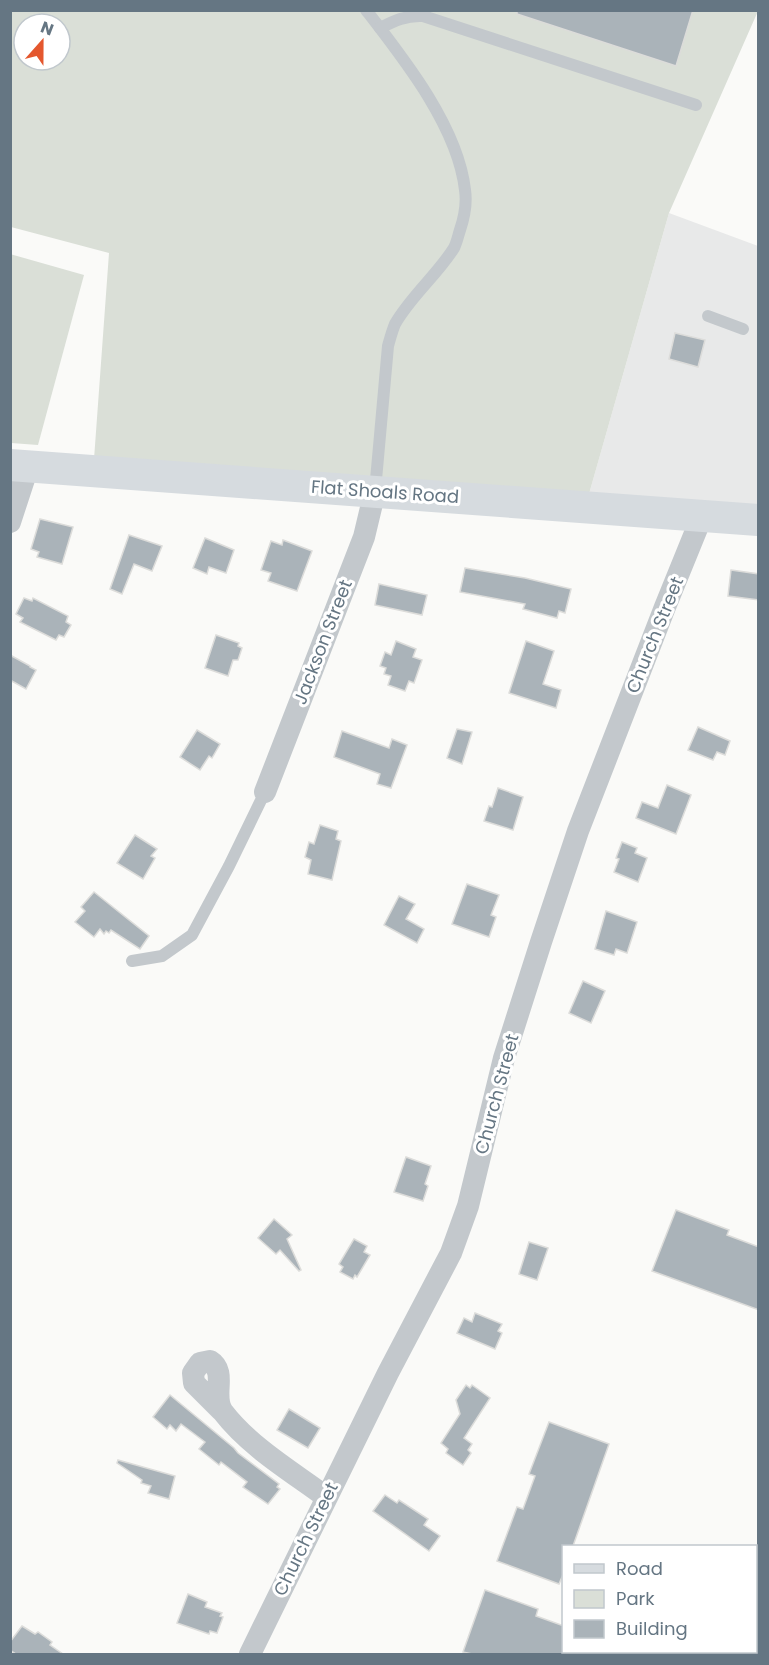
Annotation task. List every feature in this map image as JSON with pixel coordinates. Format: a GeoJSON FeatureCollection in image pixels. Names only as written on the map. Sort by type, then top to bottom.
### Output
{"type":"FeatureCollection","features":[{"type":"Feature","properties":{"kind":"street","name":"Flat Shoals Road"},"geometry":{"type":"LineString","coordinates":[[19,466],[759,520]]}},
{"type":"Feature","properties":{"kind":"street"},"geometry":{"type":"LineString","coordinates":[[10,522],[19,466]]}},
{"type":"Feature","properties":{"kind":"street","name":"Jackson Street"},"geometry":{"type":"LineString","coordinates":[[265,792],[364,537],[375,491]]}},
{"type":"Feature","properties":{"kind":"street","name":"Church Street"},"geometry":{"type":"LineString","coordinates":[[250,1654],[388,1373],[451,1253],[468,1206],[504,1058],[578,831],[702,516]]}},
{"type":"Feature","properties":{"kind":"street"},"geometry":{"type":"LineString","coordinates":[[221,1410],[248,1440],[326,1497]]}},
{"type":"Feature","properties":{"kind":"lane"},"geometry":{"type":"LineString","coordinates":[[366,10],[435,108],[450,137],[460,165],[465,191],[464,217],[456,245],[394,326],[388,346],[375,491]]}},
{"type":"Feature","properties":{"kind":"lane"},"geometry":{"type":"LineString","coordinates":[[380,28],[399,19],[423,16],[696,105]]}},
{"type":"Feature","properties":{"kind":"lane"},"geometry":{"type":"LineString","coordinates":[[708,316],[743,329]]}},
{"type":"Feature","properties":{"kind":"lane"},"geometry":{"type":"LineString","coordinates":[[132,961],[162,956],[192,935],[265,792]]}},
{"type":"Feature","properties":{"kind":"shaded area"},"geometry":{"type":"Polygon","coordinates":[[[669,213],[758,246],[758,517],[587,501],[669,213]]]}},
{"type":"Feature","properties":{"kind":"green space"},"geometry":{"type":"Polygon","coordinates":[[[10,11],[758,11],[669,213],[587,501],[93,473],[109,253],[11,227],[10,11]]]}},
{"type":"Feature","properties":{"kind":"green space"},"geometry":{"type":"Polygon","coordinates":[[[10,254],[84,275],[38,445],[11,443],[10,254]]]}},
{"type":"Feature","properties":{"kind":"building"},"geometry":{"type":"Polygon","coordinates":[[[517,10],[693,10],[676,66],[517,14],[517,10]]]}},
{"type":"Feature","properties":{"kind":"building"},"geometry":{"type":"Polygon","coordinates":[[[675,333],[705,340],[698,367],[669,359],[675,333]]]}},
{"type":"Feature","properties":{"kind":"building"},"geometry":{"type":"Polygon","coordinates":[[[40,519],[73,527],[62,564],[37,557],[39,552],[31,549],[40,519]]]}},
{"type":"Feature","properties":{"kind":"building"},"geometry":{"type":"Polygon","coordinates":[[[129,535],[162,546],[152,571],[134,564],[122,594],[110,589],[129,535]]]}},
{"type":"Feature","properties":{"kind":"building"},"geometry":{"type":"Polygon","coordinates":[[[205,538],[234,550],[226,573],[209,567],[207,574],[193,568],[205,538]]]}},
{"type":"Feature","properties":{"kind":"building"},"geometry":{"type":"Polygon","coordinates":[[[283,540],[312,551],[297,591],[268,581],[271,573],[261,570],[271,541],[282,545],[283,540]]]}},
{"type":"Feature","properties":{"kind":"building"},"geometry":{"type":"Polygon","coordinates":[[[465,568],[525,578],[571,589],[565,613],[559,611],[557,618],[523,609],[525,604],[460,592],[465,568]]]}},
{"type":"Feature","properties":{"kind":"building"},"geometry":{"type":"Polygon","coordinates":[[[731,570],[759,574],[759,600],[728,596],[731,570]]]}},
{"type":"Feature","properties":{"kind":"building"},"geometry":{"type":"Polygon","coordinates":[[[379,584],[427,595],[422,615],[375,605],[379,584]]]}},
{"type":"Feature","properties":{"kind":"building"},"geometry":{"type":"Polygon","coordinates":[[[24,598],[32,601],[33,598],[68,616],[66,622],[71,625],[64,637],[59,635],[56,640],[20,622],[23,618],[16,614],[24,598]]]}},
{"type":"Feature","properties":{"kind":"building"},"geometry":{"type":"Polygon","coordinates":[[[216,635],[239,643],[238,646],[242,648],[238,660],[233,660],[228,676],[205,668],[216,635]]]}},
{"type":"Feature","properties":{"kind":"building"},"geometry":{"type":"Polygon","coordinates":[[[396,641],[416,649],[413,657],[422,660],[414,683],[409,681],[405,691],[388,685],[391,676],[384,674],[386,668],[380,666],[385,652],[391,655],[396,641]]]}},
{"type":"Feature","properties":{"kind":"building"},"geometry":{"type":"Polygon","coordinates":[[[526,641],[554,651],[543,684],[561,690],[556,708],[509,693],[526,641]]]}},
{"type":"Feature","properties":{"kind":"building"},"geometry":{"type":"Polygon","coordinates":[[[10,655],[36,670],[26,689],[10,680],[10,655]]]}},
{"type":"Feature","properties":{"kind":"building"},"geometry":{"type":"Polygon","coordinates":[[[698,727],[730,741],[725,755],[717,752],[713,760],[688,750],[698,727]]]}},
{"type":"Feature","properties":{"kind":"building"},"geometry":{"type":"Polygon","coordinates":[[[457,729],[472,732],[462,764],[447,758],[457,729]]]}},
{"type":"Feature","properties":{"kind":"building"},"geometry":{"type":"Polygon","coordinates":[[[197,730],[220,744],[212,758],[209,756],[200,770],[180,757],[197,730]]]}},
{"type":"Feature","properties":{"kind":"building"},"geometry":{"type":"Polygon","coordinates":[[[342,731],[389,748],[392,739],[407,745],[391,788],[377,784],[380,774],[334,757],[342,731]]]}},
{"type":"Feature","properties":{"kind":"building"},"geometry":{"type":"Polygon","coordinates":[[[667,785],[691,795],[676,834],[636,818],[642,802],[658,808],[667,785]]]}},
{"type":"Feature","properties":{"kind":"building"},"geometry":{"type":"Polygon","coordinates":[[[498,788],[523,797],[513,830],[484,821],[489,806],[492,807],[498,788]]]}},
{"type":"Feature","properties":{"kind":"building"},"geometry":{"type":"Polygon","coordinates":[[[320,825],[338,831],[336,839],[341,841],[332,880],[308,874],[311,860],[305,857],[309,842],[314,844],[320,825]]]}},
{"type":"Feature","properties":{"kind":"building"},"geometry":{"type":"Polygon","coordinates":[[[135,835],[157,849],[151,856],[155,858],[143,879],[117,863],[135,835]]]}},
{"type":"Feature","properties":{"kind":"building"},"geometry":{"type":"Polygon","coordinates":[[[622,842],[637,848],[635,853],[647,858],[638,882],[614,872],[622,842]]]}},
{"type":"Feature","properties":{"kind":"building"},"geometry":{"type":"Polygon","coordinates":[[[467,884],[499,895],[491,915],[496,917],[489,937],[452,924],[467,884]]]}},
{"type":"Feature","properties":{"kind":"building"},"geometry":{"type":"Polygon","coordinates":[[[94,892],[149,936],[140,949],[111,930],[104,934],[100,929],[94,937],[75,922],[85,911],[81,907],[94,892]]]}},
{"type":"Feature","properties":{"kind":"building"},"geometry":{"type":"Polygon","coordinates":[[[399,896],[415,904],[406,919],[424,929],[417,943],[384,925],[399,896]]]}},
{"type":"Feature","properties":{"kind":"building"},"geometry":{"type":"Polygon","coordinates":[[[606,911],[637,922],[627,953],[616,949],[614,955],[595,949],[606,911]]]}},
{"type":"Feature","properties":{"kind":"building"},"geometry":{"type":"Polygon","coordinates":[[[583,981],[605,991],[591,1023],[569,1013],[583,981]]]}},
{"type":"Feature","properties":{"kind":"building"},"geometry":{"type":"Polygon","coordinates":[[[406,1157],[431,1166],[425,1184],[428,1186],[423,1201],[394,1192],[406,1157]]]}},
{"type":"Feature","properties":{"kind":"building"},"geometry":{"type":"Polygon","coordinates":[[[676,1210],[729,1230],[727,1235],[759,1247],[759,1310],[652,1271],[676,1210]]]}},
{"type":"Feature","properties":{"kind":"building"},"geometry":{"type":"Polygon","coordinates":[[[274,1219],[292,1235],[287,1239],[301,1270],[299,1271],[280,1250],[276,1254],[258,1238],[274,1219]]]}},
{"type":"Feature","properties":{"kind":"building"},"geometry":{"type":"Polygon","coordinates":[[[354,1239],[367,1246],[364,1252],[370,1255],[357,1277],[355,1275],[353,1279],[340,1272],[343,1267],[339,1264],[354,1239]]]}},
{"type":"Feature","properties":{"kind":"building"},"geometry":{"type":"Polygon","coordinates":[[[529,1242],[548,1248],[537,1280],[519,1274],[529,1242]]]}},
{"type":"Feature","properties":{"kind":"building"},"geometry":{"type":"Polygon","coordinates":[[[475,1313],[502,1324],[498,1331],[502,1333],[495,1349],[457,1333],[464,1318],[472,1322],[475,1313]]]}},
{"type":"Feature","properties":{"kind":"building"},"geometry":{"type":"Polygon","coordinates":[[[466,1385],[470,1388],[472,1385],[490,1398],[464,1438],[472,1444],[468,1450],[471,1453],[463,1465],[446,1453],[448,1449],[441,1443],[460,1414],[456,1400],[466,1385]]]}},
{"type":"Feature","properties":{"kind":"building"},"geometry":{"type":"Polygon","coordinates":[[[170,1395],[238,1453],[279,1484],[277,1487],[280,1489],[268,1504],[243,1487],[247,1482],[221,1462],[219,1465],[199,1449],[205,1442],[181,1424],[176,1431],[170,1425],[167,1429],[153,1417],[170,1395]]]}},
{"type":"Feature","properties":{"kind":"building"},"geometry":{"type":"Polygon","coordinates":[[[289,1409],[320,1428],[308,1448],[277,1430],[289,1409]]]}},
{"type":"Feature","properties":{"kind":"building"},"geometry":{"type":"Polygon","coordinates":[[[549,1422],[609,1444],[573,1545],[562,1545],[562,1577],[559,1584],[497,1561],[517,1507],[523,1509],[535,1476],[529,1474],[549,1422]]]}},
{"type":"Feature","properties":{"kind":"building"},"geometry":{"type":"Polygon","coordinates":[[[118,1460],[175,1476],[169,1499],[148,1493],[151,1486],[141,1483],[142,1480],[117,1463],[118,1460]]]}},
{"type":"Feature","properties":{"kind":"building"},"geometry":{"type":"Polygon","coordinates":[[[385,1495],[397,1503],[399,1500],[428,1519],[424,1525],[440,1536],[429,1551],[373,1511],[385,1495]]]}},
{"type":"Feature","properties":{"kind":"building"},"geometry":{"type":"Polygon","coordinates":[[[485,1590],[538,1609],[536,1616],[562,1625],[562,1653],[564,1654],[472,1654],[463,1652],[485,1590]]]}},
{"type":"Feature","properties":{"kind":"building"},"geometry":{"type":"Polygon","coordinates":[[[188,1594],[207,1602],[205,1607],[222,1613],[220,1616],[223,1617],[217,1633],[210,1631],[209,1634],[177,1623],[188,1594]]]}},
{"type":"Feature","properties":{"kind":"building"},"geometry":{"type":"Polygon","coordinates":[[[22,1626],[35,1634],[38,1632],[52,1642],[50,1645],[63,1654],[16,1654],[10,1650],[10,1642],[22,1626]]]}}]}
